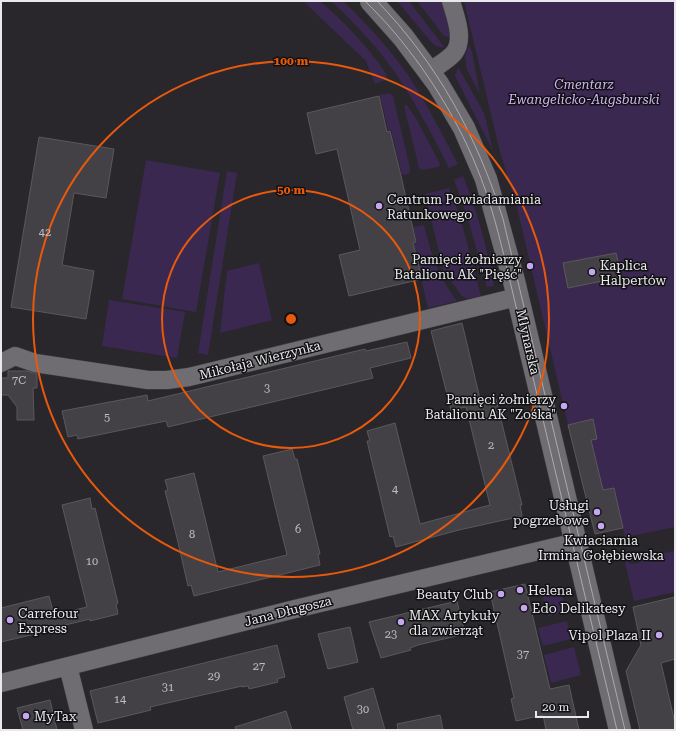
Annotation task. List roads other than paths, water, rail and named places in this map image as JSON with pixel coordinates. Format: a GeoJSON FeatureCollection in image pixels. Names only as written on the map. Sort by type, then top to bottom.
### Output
{"type":"FeatureCollection","features":[{"type":"Feature","properties":{"kind":"street","name":"Młynarska"},"geometry":{"type":"LineString","coordinates":[[371,1],[403,37],[429,72],[455,112],[481,167],[496,214],[518,297],[620,730]]}},
{"type":"Feature","properties":{"kind":"street"},"geometry":{"type":"LineString","coordinates":[[429,72],[454,53],[458,46],[460,37],[451,1]]}},
{"type":"Feature","properties":{"kind":"street","name":"Mikołaja Wierzynka"},"geometry":{"type":"LineString","coordinates":[[8,359],[148,380],[171,380],[196,376],[518,297]]}},
{"type":"Feature","properties":{"kind":"street","name":"Jana Długosza"},"geometry":{"type":"LineString","coordinates":[[1,683],[294,609],[576,542]]}},
{"type":"Feature","properties":{"kind":"street"},"geometry":{"type":"LineString","coordinates":[[68,666],[84,730]]}},
{"type":"Feature","properties":{"kind":"tram line"},"geometry":{"type":"LineString","coordinates":[[365,1],[394,32],[435,87],[458,126],[485,189],[504,255],[617,730]]}},
{"type":"Feature","properties":{"kind":"tram line"},"geometry":{"type":"LineString","coordinates":[[377,1],[399,25],[418,50],[453,102],[468,130],[493,188],[503,219],[625,730]]}},
{"type":"Feature","properties":{"kind":"place","name":"Centrum Powiadamiania Ratunkowego"},"geometry":{"type":"Point","coordinates":[379,206]}},
{"type":"Feature","properties":{"kind":"place","name":"Pamięci żołnierzy Batalionu AK \"Pięść\""},"geometry":{"type":"Point","coordinates":[530,266]}},
{"type":"Feature","properties":{"kind":"place","name":"Kaplica Halpertów"},"geometry":{"type":"Point","coordinates":[592,272]}},
{"type":"Feature","properties":{"kind":"place","name":"Pamięci żołnierzy Batalionu AK \"Zośka\""},"geometry":{"type":"Point","coordinates":[564,406]}},
{"type":"Feature","properties":{"kind":"place","name":"Usługi pogrzebowe"},"geometry":{"type":"Point","coordinates":[597,512]}},
{"type":"Feature","properties":{"kind":"place","name":"Kwiaciarnia Irmina Gołębiewska"},"geometry":{"type":"Point","coordinates":[601,526]}},
{"type":"Feature","properties":{"kind":"place","name":"Helena"},"geometry":{"type":"Point","coordinates":[520,590]}},
{"type":"Feature","properties":{"kind":"place","name":"Beauty Club"},"geometry":{"type":"Point","coordinates":[501,594]}},
{"type":"Feature","properties":{"kind":"place","name":"Edo Delikatesy"},"geometry":{"type":"Point","coordinates":[524,608]}},
{"type":"Feature","properties":{"kind":"place","name":"Carrefour Express"},"geometry":{"type":"Point","coordinates":[10,620]}},
{"type":"Feature","properties":{"kind":"place","name":"MAX Artykuły dla zwierząt"},"geometry":{"type":"Point","coordinates":[401,622]}},
{"type":"Feature","properties":{"kind":"place","name":"Vipol Plaza II"},"geometry":{"type":"Point","coordinates":[659,635]}},
{"type":"Feature","properties":{"kind":"place","name":"MyTax"},"geometry":{"type":"Point","coordinates":[26,716]}},
{"type":"Feature","properties":{"kind":"park label","name":"Cmentarz Ewangelicko-Augsburski"},"geometry":{"type":"Point","coordinates":[584,92]}}]}
